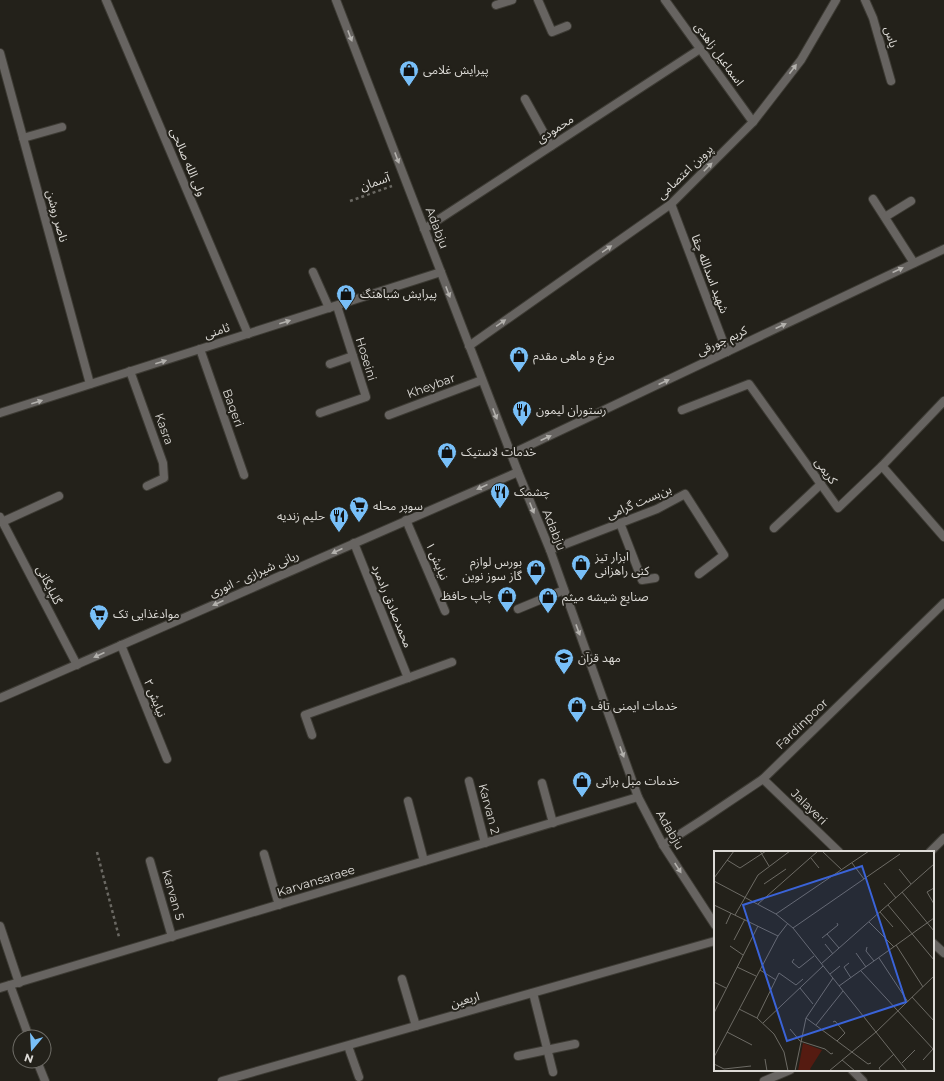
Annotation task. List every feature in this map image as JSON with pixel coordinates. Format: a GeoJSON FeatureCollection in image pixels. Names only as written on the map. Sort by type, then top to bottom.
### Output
{"type":"FeatureCollection","features":[{"type":"Feature","properties":{"kind":"street","name":"ولی الله صالحی"},"geometry":{"type":"LineString","coordinates":[[106,0],[248,334]]}},
{"type":"Feature","properties":{"kind":"street","name":"Adabju"},"geometry":{"type":"LineString","coordinates":[[336,0],[482,380],[550,550],[638,797],[663,845],[714,923]]}},
{"type":"Feature","properties":{"kind":"street"},"geometry":{"type":"LineString","coordinates":[[496,5],[512,0]]}},
{"type":"Feature","properties":{"kind":"street"},"geometry":{"type":"LineString","coordinates":[[538,0],[552,32],[567,26]]}},
{"type":"Feature","properties":{"kind":"street","name":"اسماعیل زاهدی"},"geometry":{"type":"LineString","coordinates":[[665,0],[753,122]]}},
{"type":"Feature","properties":{"kind":"street","name":"پروین اعتصامی"},"geometry":{"type":"LineString","coordinates":[[469,346],[671,204],[753,122],[801,60],[836,0]]}},
{"type":"Feature","properties":{"kind":"street","name":"یاس"},"geometry":{"type":"LineString","coordinates":[[865,0],[873,18],[891,81]]}},
{"type":"Feature","properties":{"kind":"street","name":"محمودی"},"geometry":{"type":"LineString","coordinates":[[424,229],[700,49]]}},
{"type":"Feature","properties":{"kind":"street","name":"ناصر روشن"},"geometry":{"type":"LineString","coordinates":[[0,53],[90,384]]}},
{"type":"Feature","properties":{"kind":"street"},"geometry":{"type":"LineString","coordinates":[[525,99],[551,146]]}},
{"type":"Feature","properties":{"kind":"street"},"geometry":{"type":"LineString","coordinates":[[23,138],[62,126]]}},
{"type":"Feature","properties":{"kind":"street"},"geometry":{"type":"LineString","coordinates":[[873,199],[914,263]]}},
{"type":"Feature","properties":{"kind":"street"},"geometry":{"type":"LineString","coordinates":[[885,217],[911,201]]}},
{"type":"Feature","properties":{"kind":"street","name":"شهید اسدالله چقا"},"geometry":{"type":"LineString","coordinates":[[671,204],[727,352]]}},
{"type":"Feature","properties":{"kind":"street","name":"کریم جورقی"},"geometry":{"type":"LineString","coordinates":[[511,454],[944,249]]}},
{"type":"Feature","properties":{"kind":"street","name":"Hoseini"},"geometry":{"type":"LineString","coordinates":[[314,272],[333,307],[353,356],[366,397],[320,413]]}},
{"type":"Feature","properties":{"kind":"street","name":"ثامنی"},"geometry":{"type":"LineString","coordinates":[[0,414],[441,272]]}},
{"type":"Feature","properties":{"kind":"street","name":"Baqeri"},"geometry":{"type":"LineString","coordinates":[[200,350],[244,475]]}},
{"type":"Feature","properties":{"kind":"street"},"geometry":{"type":"LineString","coordinates":[[330,364],[353,356]]}},
{"type":"Feature","properties":{"kind":"street","name":"Kasra"},"geometry":{"type":"LineString","coordinates":[[130,372],[163,463],[164,478],[147,486]]}},
{"type":"Feature","properties":{"kind":"street","name":"Kheybar"},"geometry":{"type":"LineString","coordinates":[[389,415],[482,380]]}},
{"type":"Feature","properties":{"kind":"street","name":"کریمی"},"geometry":{"type":"LineString","coordinates":[[682,410],[749,384],[838,508],[882,466],[944,401]]}},
{"type":"Feature","properties":{"kind":"street"},"geometry":{"type":"LineString","coordinates":[[882,466],[944,538]]}},
{"type":"Feature","properties":{"kind":"street","name":"ربانی شیرازی - انوری"},"geometry":{"type":"LineString","coordinates":[[0,698],[518,472]]}},
{"type":"Feature","properties":{"kind":"street"},"geometry":{"type":"LineString","coordinates":[[774,528],[821,484]]}},
{"type":"Feature","properties":{"kind":"street","name":"بن‌بست گرامی"},"geometry":{"type":"LineString","coordinates":[[550,550],[657,509],[685,494],[724,556],[699,574]]}},
{"type":"Feature","properties":{"kind":"street"},"geometry":{"type":"LineString","coordinates":[[1,519],[60,496]]}},
{"type":"Feature","properties":{"kind":"street","name":"گلپایگانی"},"geometry":{"type":"LineString","coordinates":[[1,519],[77,665]]}},
{"type":"Feature","properties":{"kind":"street","name":"نیایش ۱"},"geometry":{"type":"LineString","coordinates":[[406,520],[445,611]]}},
{"type":"Feature","properties":{"kind":"street"},"geometry":{"type":"LineString","coordinates":[[620,523],[642,580],[655,578]]}},
{"type":"Feature","properties":{"kind":"street","name":"محمدصادق رادمرد"},"geometry":{"type":"LineString","coordinates":[[354,543],[408,678]]}},
{"type":"Feature","properties":{"kind":"street"},"geometry":{"type":"LineString","coordinates":[[518,609],[564,590]]}},
{"type":"Feature","properties":{"kind":"street","name":"Fardinpoor"},"geometry":{"type":"LineString","coordinates":[[663,845],[763,779],[944,603]]}},
{"type":"Feature","properties":{"kind":"street","name":"نیایش ۲"},"geometry":{"type":"LineString","coordinates":[[121,645],[167,759]]}},
{"type":"Feature","properties":{"kind":"street"},"geometry":{"type":"LineString","coordinates":[[312,735],[305,716],[452,662]]}},
{"type":"Feature","properties":{"kind":"street","name":"Jalayeri"},"geometry":{"type":"LineString","coordinates":[[763,779],[838,851]]}},
{"type":"Feature","properties":{"kind":"street","name":"Karvan 2"},"geometry":{"type":"LineString","coordinates":[[469,781],[486,843]]}},
{"type":"Feature","properties":{"kind":"street"},"geometry":{"type":"LineString","coordinates":[[542,783],[553,823]]}},
{"type":"Feature","properties":{"kind":"street","name":"Karvansaraee"},"geometry":{"type":"LineString","coordinates":[[0,988],[638,797]]}},
{"type":"Feature","properties":{"kind":"street"},"geometry":{"type":"LineString","coordinates":[[408,800],[424,861]]}},
{"type":"Feature","properties":{"kind":"street"},"geometry":{"type":"LineString","coordinates":[[931,851],[944,838]]}},
{"type":"Feature","properties":{"kind":"street"},"geometry":{"type":"LineString","coordinates":[[264,854],[279,905]]}},
{"type":"Feature","properties":{"kind":"street","name":"Karvan 5"},"geometry":{"type":"LineString","coordinates":[[150,861],[172,937]]}},
{"type":"Feature","properties":{"kind":"street"},"geometry":{"type":"LineString","coordinates":[[0,926],[19,983]]}},
{"type":"Feature","properties":{"kind":"street","name":"اربعین"},"geometry":{"type":"LineString","coordinates":[[222,1081],[714,942]]}},
{"type":"Feature","properties":{"kind":"street"},"geometry":{"type":"LineString","coordinates":[[934,944],[944,953]]}},
{"type":"Feature","properties":{"kind":"street"},"geometry":{"type":"LineString","coordinates":[[402,979],[416,1026]]}},
{"type":"Feature","properties":{"kind":"street"},"geometry":{"type":"LineString","coordinates":[[10,985],[26,1029]]}},
{"type":"Feature","properties":{"kind":"street"},"geometry":{"type":"LineString","coordinates":[[533,993],[553,1072]]}},
{"type":"Feature","properties":{"kind":"street"},"geometry":{"type":"LineString","coordinates":[[518,1056],[575,1044]]}},
{"type":"Feature","properties":{"kind":"street"},"geometry":{"type":"LineString","coordinates":[[348,1046],[358,1077]]}},
{"type":"Feature","properties":{"kind":"street"},"geometry":{"type":"LineString","coordinates":[[41,1069],[45,1081]]}},
{"type":"Feature","properties":{"kind":"street"},"geometry":{"type":"LineString","coordinates":[[764,1081],[788,1071]]}},
{"type":"Feature","properties":{"kind":"street"},"geometry":{"type":"LineString","coordinates":[[853,1071],[863,1081]]}},
{"type":"Feature","properties":{"kind":"path","name":"آسمان"},"geometry":{"type":"LineString","coordinates":[[350,201],[406,181]]}},
{"type":"Feature","properties":{"kind":"path"},"geometry":{"type":"LineString","coordinates":[[97,852],[123,952]]}},
{"type":"Feature","properties":{"kind":"place","name":"پیرایش غلامی"},"geometry":{"type":"Point","coordinates":[409,87]}},
{"type":"Feature","properties":{"kind":"place","name":"پیرایش شباهنگ"},"geometry":{"type":"Point","coordinates":[346,311]}},
{"type":"Feature","properties":{"kind":"place","name":"مرغ و ماهی مقدم"},"geometry":{"type":"Point","coordinates":[519,373]}},
{"type":"Feature","properties":{"kind":"place","name":"رستوران لیمون"},"geometry":{"type":"Point","coordinates":[522,427]}},
{"type":"Feature","properties":{"kind":"place","name":"خدمات لاستیک"},"geometry":{"type":"Point","coordinates":[447,469]}},
{"type":"Feature","properties":{"kind":"place","name":"چشمک"},"geometry":{"type":"Point","coordinates":[500,509]}},
{"type":"Feature","properties":{"kind":"place","name":"سوپر محله"},"geometry":{"type":"Point","coordinates":[359,523]}},
{"type":"Feature","properties":{"kind":"place","name":"حلیم زندیه"},"geometry":{"type":"Point","coordinates":[339,533]}},
{"type":"Feature","properties":{"kind":"place","name":"ابزار تیز کنی راهزانی"},"geometry":{"type":"Point","coordinates":[581,581]}},
{"type":"Feature","properties":{"kind":"place","name":"بورس لوازم گاز سوز نوین"},"geometry":{"type":"Point","coordinates":[536,586]}},
{"type":"Feature","properties":{"kind":"place","name":"چاپ حافظ"},"geometry":{"type":"Point","coordinates":[507,613]}},
{"type":"Feature","properties":{"kind":"place","name":"صنایع شیشه میثم"},"geometry":{"type":"Point","coordinates":[548,614]}},
{"type":"Feature","properties":{"kind":"place","name":"موادغذایی تک"},"geometry":{"type":"Point","coordinates":[99,631]}},
{"type":"Feature","properties":{"kind":"place","name":"مهد قرآن"},"geometry":{"type":"Point","coordinates":[564,675]}},
{"type":"Feature","properties":{"kind":"place","name":"خدمات ایمنی تاف"},"geometry":{"type":"Point","coordinates":[577,723]}},
{"type":"Feature","properties":{"kind":"place","name":"خدمات مبل براتی"},"geometry":{"type":"Point","coordinates":[582,798]}}]}
